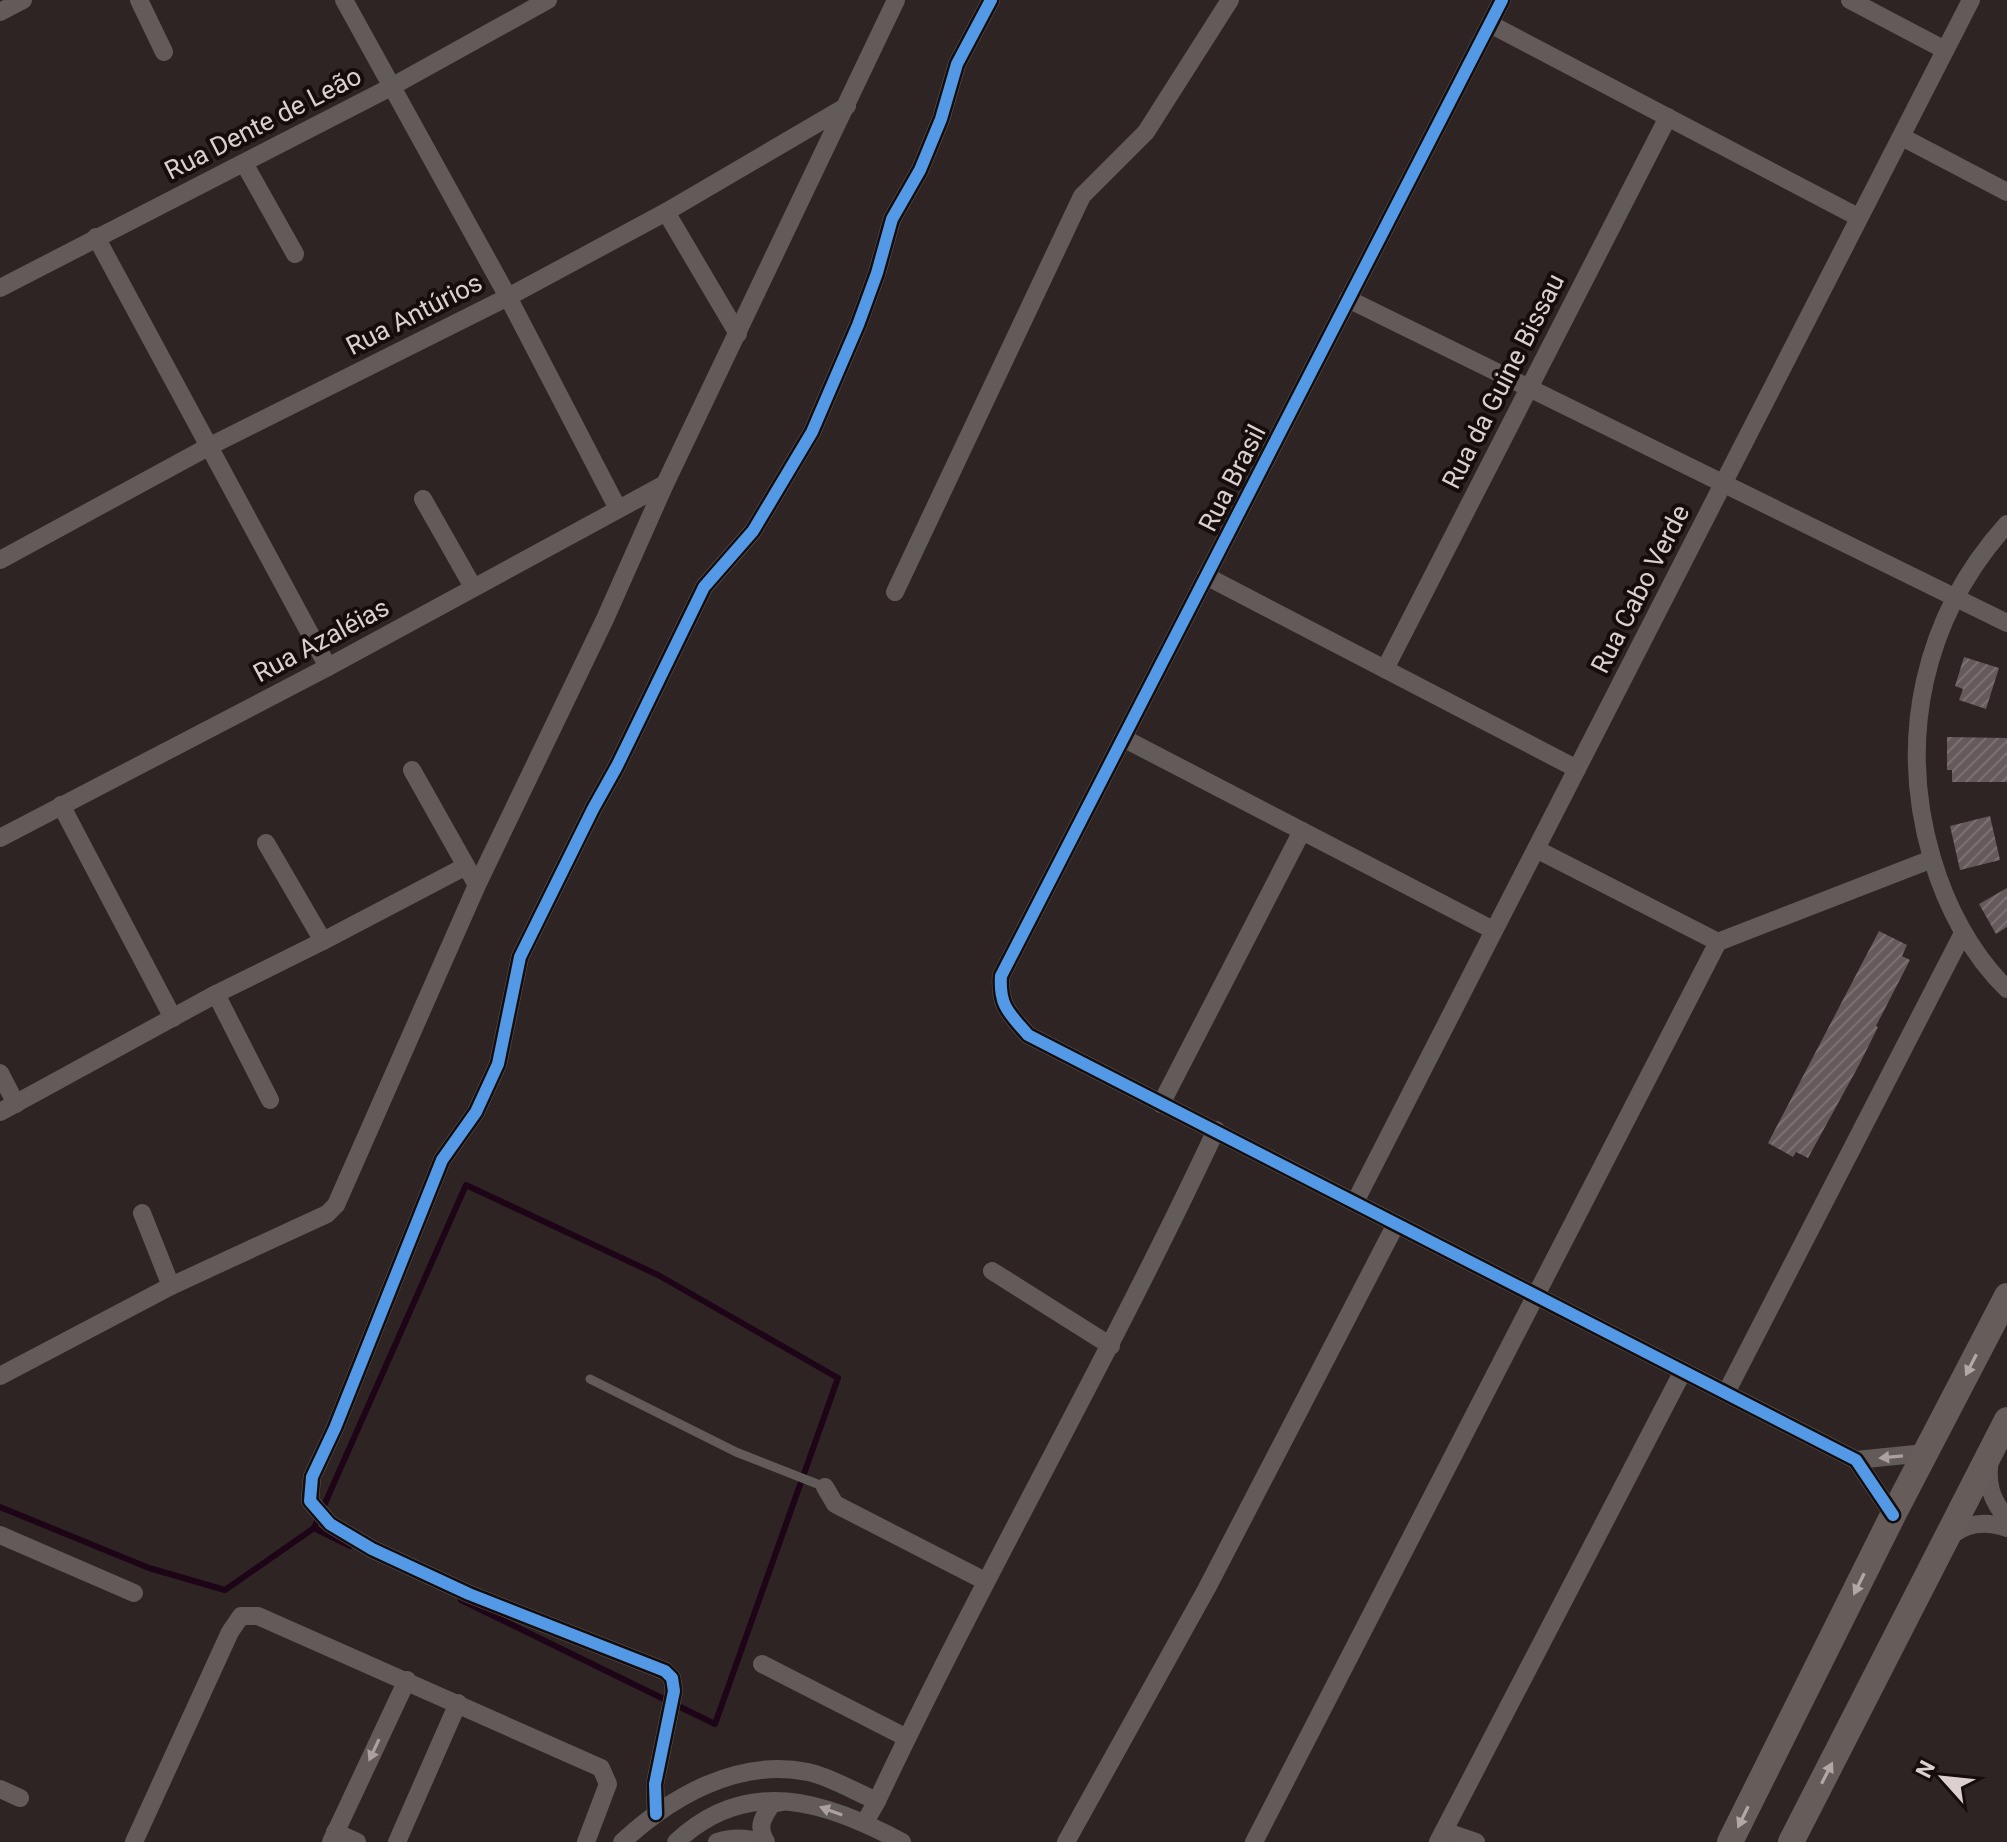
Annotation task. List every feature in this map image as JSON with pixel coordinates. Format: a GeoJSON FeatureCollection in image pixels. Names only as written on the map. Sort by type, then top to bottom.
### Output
{"type":"FeatureCollection","features":[{"type":"Feature","properties":{"kind":"street"},"geometry":{"type":"LineString","coordinates":[[0,12],[23,0]]}},
{"type":"Feature","properties":{"kind":"street"},"geometry":{"type":"LineString","coordinates":[[139,0],[164,52]]}},
{"type":"Feature","properties":{"kind":"street"},"geometry":{"type":"LineString","coordinates":[[344,0],[508,297],[618,509]]}},
{"type":"Feature","properties":{"kind":"street","name":"Rua Dente de Leão"},"geometry":{"type":"LineString","coordinates":[[0,288],[391,87],[548,0]]}},
{"type":"Feature","properties":{"kind":"street"},"geometry":{"type":"LineString","coordinates":[[0,1376],[171,1286],[327,1214],[336,1205],[477,885],[896,0]]}},
{"type":"Feature","properties":{"kind":"street"},"geometry":{"type":"LineString","coordinates":[[656,1814],[655,1784],[674,1691],[672,1678],[665,1671],[469,1594],[372,1549],[330,1524],[310,1501],[312,1477],[335,1428],[442,1160],[476,1112],[498,1064],[520,957],[704,587],[753,531],[812,432],[858,325],[892,219],[920,170],[941,119],[957,64],[991,0]]}},
{"type":"Feature","properties":{"kind":"street"},"geometry":{"type":"LineString","coordinates":[[895,592],[1082,196],[1146,132],[1230,0]]}},
{"type":"Feature","properties":{"kind":"street","name":"Rua Brasil"},"geometry":{"type":"LineString","coordinates":[[1161,1104],[1028,1035],[1008,1013],[1000,995],[1001,976],[1502,0]]}},
{"type":"Feature","properties":{"kind":"street"},"geometry":{"type":"LineString","coordinates":[[1850,0],[1945,50]]}},
{"type":"Feature","properties":{"kind":"street","name":"Rua Cabo Verde"},"geometry":{"type":"LineString","coordinates":[[1355,1202],[1971,0]]}},
{"type":"Feature","properties":{"kind":"street"},"geometry":{"type":"LineString","coordinates":[[1490,24],[1858,217]]}},
{"type":"Feature","properties":{"kind":"street","name":"Rua Antúrios"},"geometry":{"type":"LineString","coordinates":[[0,560],[208,447],[508,297],[666,212],[847,106]]}},
{"type":"Feature","properties":{"kind":"street","name":"Rua da Guine Bissau"},"geometry":{"type":"LineString","coordinates":[[1385,669],[1668,117]]}},
{"type":"Feature","properties":{"kind":"street"},"geometry":{"type":"LineString","coordinates":[[1902,137],[2007,192]]}},
{"type":"Feature","properties":{"kind":"street"},"geometry":{"type":"LineString","coordinates":[[244,163],[295,254]]}},
{"type":"Feature","properties":{"kind":"street"},"geometry":{"type":"LineString","coordinates":[[666,212],[738,334]]}},
{"type":"Feature","properties":{"kind":"street"},"geometry":{"type":"LineString","coordinates":[[96,237],[328,667]]}},
{"type":"Feature","properties":{"kind":"street"},"geometry":{"type":"LineString","coordinates":[[1348,299],[2007,623]]}},
{"type":"Feature","properties":{"kind":"street","name":"Rua Azaléias"},"geometry":{"type":"LineString","coordinates":[[0,838],[328,667],[665,484]]}},
{"type":"Feature","properties":{"kind":"street"},"geometry":{"type":"LineString","coordinates":[[423,499],[473,587]]}},
{"type":"Feature","properties":{"kind":"street"},"geometry":{"type":"LineString","coordinates":[[2007,524],[1985,549],[1955,597],[1932,652],[1919,709],[1916,768],[1923,826],[1939,882],[1963,933],[2007,989]]}},
{"type":"Feature","properties":{"kind":"street"},"geometry":{"type":"LineString","coordinates":[[1206,576],[1577,769]]}},
{"type":"Feature","properties":{"kind":"street"},"geometry":{"type":"LineString","coordinates":[[1123,738],[1493,930]]}},
{"type":"Feature","properties":{"kind":"street"},"geometry":{"type":"LineString","coordinates":[[412,770],[477,885]]}},
{"type":"Feature","properties":{"kind":"street"},"geometry":{"type":"LineString","coordinates":[[61,805],[173,1018]]}},
{"type":"Feature","properties":{"kind":"street"},"geometry":{"type":"LineString","coordinates":[[1302,831],[1161,1104],[1856,1460],[1893,1515]]}},
{"type":"Feature","properties":{"kind":"street"},"geometry":{"type":"LineString","coordinates":[[266,843],[323,941]]}},
{"type":"Feature","properties":{"kind":"street"},"geometry":{"type":"LineString","coordinates":[[1536,849],[1718,942]]}},
{"type":"Feature","properties":{"kind":"street"},"geometry":{"type":"LineString","coordinates":[[1254,1842],[1718,942],[1932,859]]}},
{"type":"Feature","properties":{"kind":"street"},"geometry":{"type":"LineString","coordinates":[[0,1073],[8,1108],[216,994],[466,866]]}},
{"type":"Feature","properties":{"kind":"street"},"geometry":{"type":"LineString","coordinates":[[1726,1393],[1963,933]]}},
{"type":"Feature","properties":{"kind":"street"},"geometry":{"type":"LineString","coordinates":[[216,994],[270,1100]]}},
{"type":"Feature","properties":{"kind":"street"},"geometry":{"type":"LineString","coordinates":[[865,1822],[985,1581],[1111,1346],[1216,1130]]}},
{"type":"Feature","properties":{"kind":"street"},"geometry":{"type":"LineString","coordinates":[[142,1213],[171,1286]]}},
{"type":"Feature","properties":{"kind":"street"},"geometry":{"type":"LineString","coordinates":[[1066,1842],[1207,1588],[1396,1224]]}},
{"type":"Feature","properties":{"kind":"street"},"geometry":{"type":"LineString","coordinates":[[992,1271],[1111,1346]]}},
{"type":"Feature","properties":{"kind":"street"},"geometry":{"type":"LineString","coordinates":[[1730,1842],[1893,1515],[2007,1296]]}},
{"type":"Feature","properties":{"kind":"street"},"geometry":{"type":"LineString","coordinates":[[1476,1842],[1441,1836],[1683,1371]]}},
{"type":"Feature","properties":{"kind":"street"},"geometry":{"type":"LineString","coordinates":[[1791,1842],[2007,1420]]}},
{"type":"Feature","properties":{"kind":"street"},"geometry":{"type":"LineString","coordinates":[[1992,1450],[1987,1475],[1992,1499],[2007,1519]]}},
{"type":"Feature","properties":{"kind":"street"},"geometry":{"type":"LineString","coordinates":[[1856,1460],[1925,1453]]}},
{"type":"Feature","properties":{"kind":"street"},"geometry":{"type":"LineString","coordinates":[[820,1485],[835,1504],[985,1581]]}},
{"type":"Feature","properties":{"kind":"street"},"geometry":{"type":"LineString","coordinates":[[1945,1541],[1960,1528],[1979,1523],[2007,1528]]}},
{"type":"Feature","properties":{"kind":"street"},"geometry":{"type":"LineString","coordinates":[[0,1535],[134,1593]]}},
{"type":"Feature","properties":{"kind":"street"},"geometry":{"type":"LineString","coordinates":[[134,1842],[230,1632],[241,1616],[258,1616],[601,1768],[608,1784],[586,1842]]}},
{"type":"Feature","properties":{"kind":"street"},"geometry":{"type":"LineString","coordinates":[[762,1664],[907,1738]]}},
{"type":"Feature","properties":{"kind":"street"},"geometry":{"type":"LineString","coordinates":[[357,1842],[333,1837],[407,1680]]}},
{"type":"Feature","properties":{"kind":"street"},"geometry":{"type":"LineString","coordinates":[[397,1842],[458,1703]]}},
{"type":"Feature","properties":{"kind":"street"},"geometry":{"type":"LineString","coordinates":[[622,1842],[656,1814],[716,1780],[752,1770],[808,1772],[877,1801]]}},
{"type":"Feature","properties":{"kind":"street"},"geometry":{"type":"LineString","coordinates":[[0,1789],[20,1798]]}},
{"type":"Feature","properties":{"kind":"street"},"geometry":{"type":"LineString","coordinates":[[676,1842],[693,1826],[723,1809],[753,1800],[789,1800],[865,1822],[902,1842]]}},
{"type":"Feature","properties":{"kind":"street"},"geometry":{"type":"LineString","coordinates":[[763,1842],[760,1832],[762,1818],[772,1804],[789,1800]]}},
{"type":"Feature","properties":{"kind":"street"},"geometry":{"type":"LineString","coordinates":[[717,1842],[728,1838],[748,1838],[763,1842]]}},
{"type":"Feature","properties":{"kind":"lane"},"geometry":{"type":"LineString","coordinates":[[590,1379],[736,1452],[820,1485]]}},
{"type":"Feature","properties":{"kind":"building"},"geometry":{"type":"Polygon","coordinates":[[[1964,657],[1999,668],[1986,709],[1959,700],[1963,689],[1955,686],[1964,657]]]}},
{"type":"Feature","properties":{"kind":"building"},"geometry":{"type":"Polygon","coordinates":[[[1947,737],[2007,738],[2007,782],[1952,782],[1952,770],[1947,770],[1947,737]]]}},
{"type":"Feature","properties":{"kind":"building"},"geometry":{"type":"Polygon","coordinates":[[[1990,816],[2000,860],[1960,870],[1950,826],[1990,816]]]}},
{"type":"Feature","properties":{"kind":"building"},"geometry":{"type":"Polygon","coordinates":[[[2007,888],[2007,927],[1996,934],[1979,904],[2007,888]]]}},
{"type":"Feature","properties":{"kind":"building"},"geometry":{"type":"Polygon","coordinates":[[[1879,931],[1907,945],[1902,956],[1910,960],[1859,1065],[1808,1158],[1796,1152],[1793,1157],[1768,1143],[1879,931]]]}},
{"type":"Feature","properties":{"kind":"waterway"},"geometry":{"type":"LineString","coordinates":[[0,1507],[149,1568],[225,1590],[314,1528],[466,1185],[658,1275],[838,1378],[715,1724],[461,1600]]}},
{"type":"Feature","properties":{"kind":"waterway"},"geometry":{"type":"LineString","coordinates":[[314,1528],[350,1546]]}},
{"type":"Feature","properties":{"kind":"cycle path"},"geometry":{"type":"LineString","coordinates":[[656,1814],[655,1784],[674,1691],[672,1678],[665,1671],[469,1594],[372,1549],[330,1524],[310,1501],[312,1477],[335,1428],[442,1160],[476,1112],[498,1064],[520,957],[704,587],[753,531],[812,432],[858,325],[892,219],[920,170],[941,119],[957,64],[991,0]]}},
{"type":"Feature","properties":{"kind":"cycle path"},"geometry":{"type":"LineString","coordinates":[[1502,0],[1001,976],[1002,995],[1011,1015],[1028,1035],[1856,1460],[1893,1515]]}}]}
